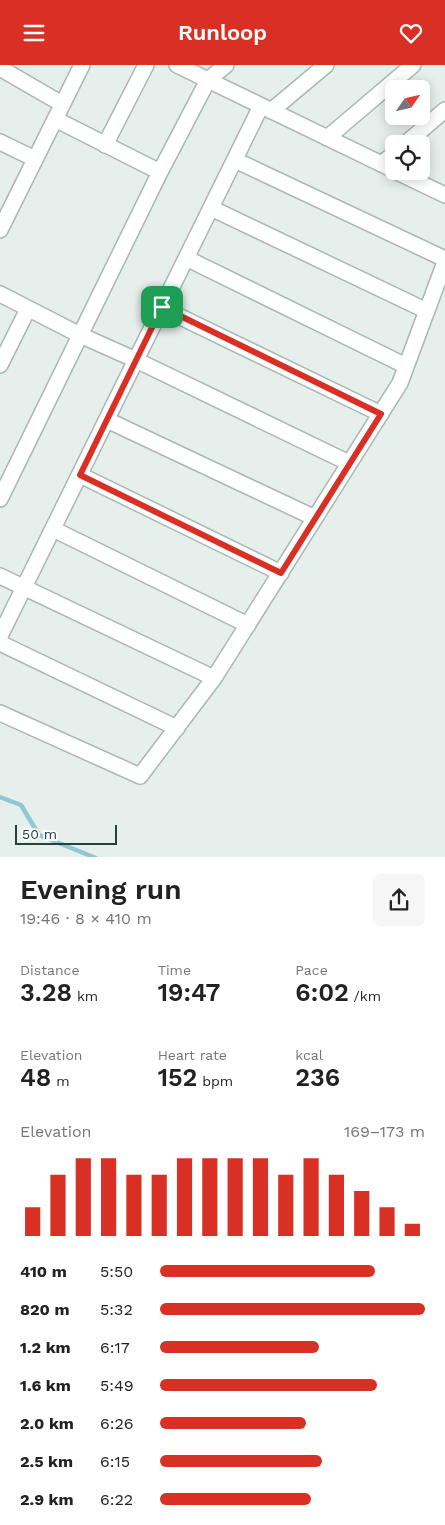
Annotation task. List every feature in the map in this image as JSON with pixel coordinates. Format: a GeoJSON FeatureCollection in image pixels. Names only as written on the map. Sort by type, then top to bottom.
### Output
{"type":"FeatureCollection","features":[{"type":"Feature","properties":{"kind":"street"},"geometry":{"type":"LineString","coordinates":[[2,220],[82,65]]}},
{"type":"Feature","properties":{"kind":"street"},"geometry":{"type":"LineString","coordinates":[[105,145],[146,65]]}},
{"type":"Feature","properties":{"kind":"street"},"geometry":{"type":"LineString","coordinates":[[177,65],[385,167]]}},
{"type":"Feature","properties":{"kind":"street"},"geometry":{"type":"LineString","coordinates":[[0,499],[160,172],[208,80],[226,65]]}},
{"type":"Feature","properties":{"kind":"street"},"geometry":{"type":"LineString","coordinates":[[0,636],[235,160],[266,108],[326,65]]}},
{"type":"Feature","properties":{"kind":"street"},"geometry":{"type":"LineString","coordinates":[[327,138],[413,65]]}},
{"type":"Feature","properties":{"kind":"street"},"geometry":{"type":"LineString","coordinates":[[8,69],[62,104]]}},
{"type":"Feature","properties":{"kind":"street"},"geometry":{"type":"LineString","coordinates":[[416,135],[445,110]]}},
{"type":"Feature","properties":{"kind":"street"},"geometry":{"type":"LineString","coordinates":[[55,119],[160,172]]}},
{"type":"Feature","properties":{"kind":"street"},"geometry":{"type":"LineString","coordinates":[[0,142],[35,159]]}},
{"type":"Feature","properties":{"kind":"street"},"geometry":{"type":"LineString","coordinates":[[0,713],[140,776],[214,679],[400,383],[445,261],[235,160]]}},
{"type":"Feature","properties":{"kind":"street"},"geometry":{"type":"LineString","coordinates":[[417,180],[442,190]]}},
{"type":"Feature","properties":{"kind":"street"},"geometry":{"type":"LineString","coordinates":[[211,208],[427,311]]}},
{"type":"Feature","properties":{"kind":"street"},"geometry":{"type":"LineString","coordinates":[[186,258],[406,366]]}},
{"type":"Feature","properties":{"kind":"street"},"geometry":{"type":"LineString","coordinates":[[0,295],[349,463]]}},
{"type":"Feature","properties":{"kind":"street"},"geometry":{"type":"LineString","coordinates":[[162,307],[381,414]]}},
{"type":"Feature","properties":{"kind":"street"},"geometry":{"type":"LineString","coordinates":[[0,365],[28,309]]}},
{"type":"Feature","properties":{"kind":"street"},"geometry":{"type":"LineString","coordinates":[[106,420],[315,518]]}},
{"type":"Feature","properties":{"kind":"street"},"geometry":{"type":"LineString","coordinates":[[80,475],[281,573]]}},
{"type":"Feature","properties":{"kind":"street"},"geometry":{"type":"LineString","coordinates":[[53,529],[248,625]]}},
{"type":"Feature","properties":{"kind":"street"},"geometry":{"type":"LineString","coordinates":[[0,576],[214,679]]}},
{"type":"Feature","properties":{"kind":"street"},"geometry":{"type":"LineString","coordinates":[[0,643],[177,728]]}},
{"type":"Feature","properties":{"kind":"waterway"},"geometry":{"type":"LineString","coordinates":[[0,797],[21,805],[39,835],[94,857]]}},
{"type":"Feature","properties":{"kind":"route"},"geometry":{"type":"LineString","coordinates":[[162,307],[381,414],[281,573],[80,475],[162,307]]}}]}
